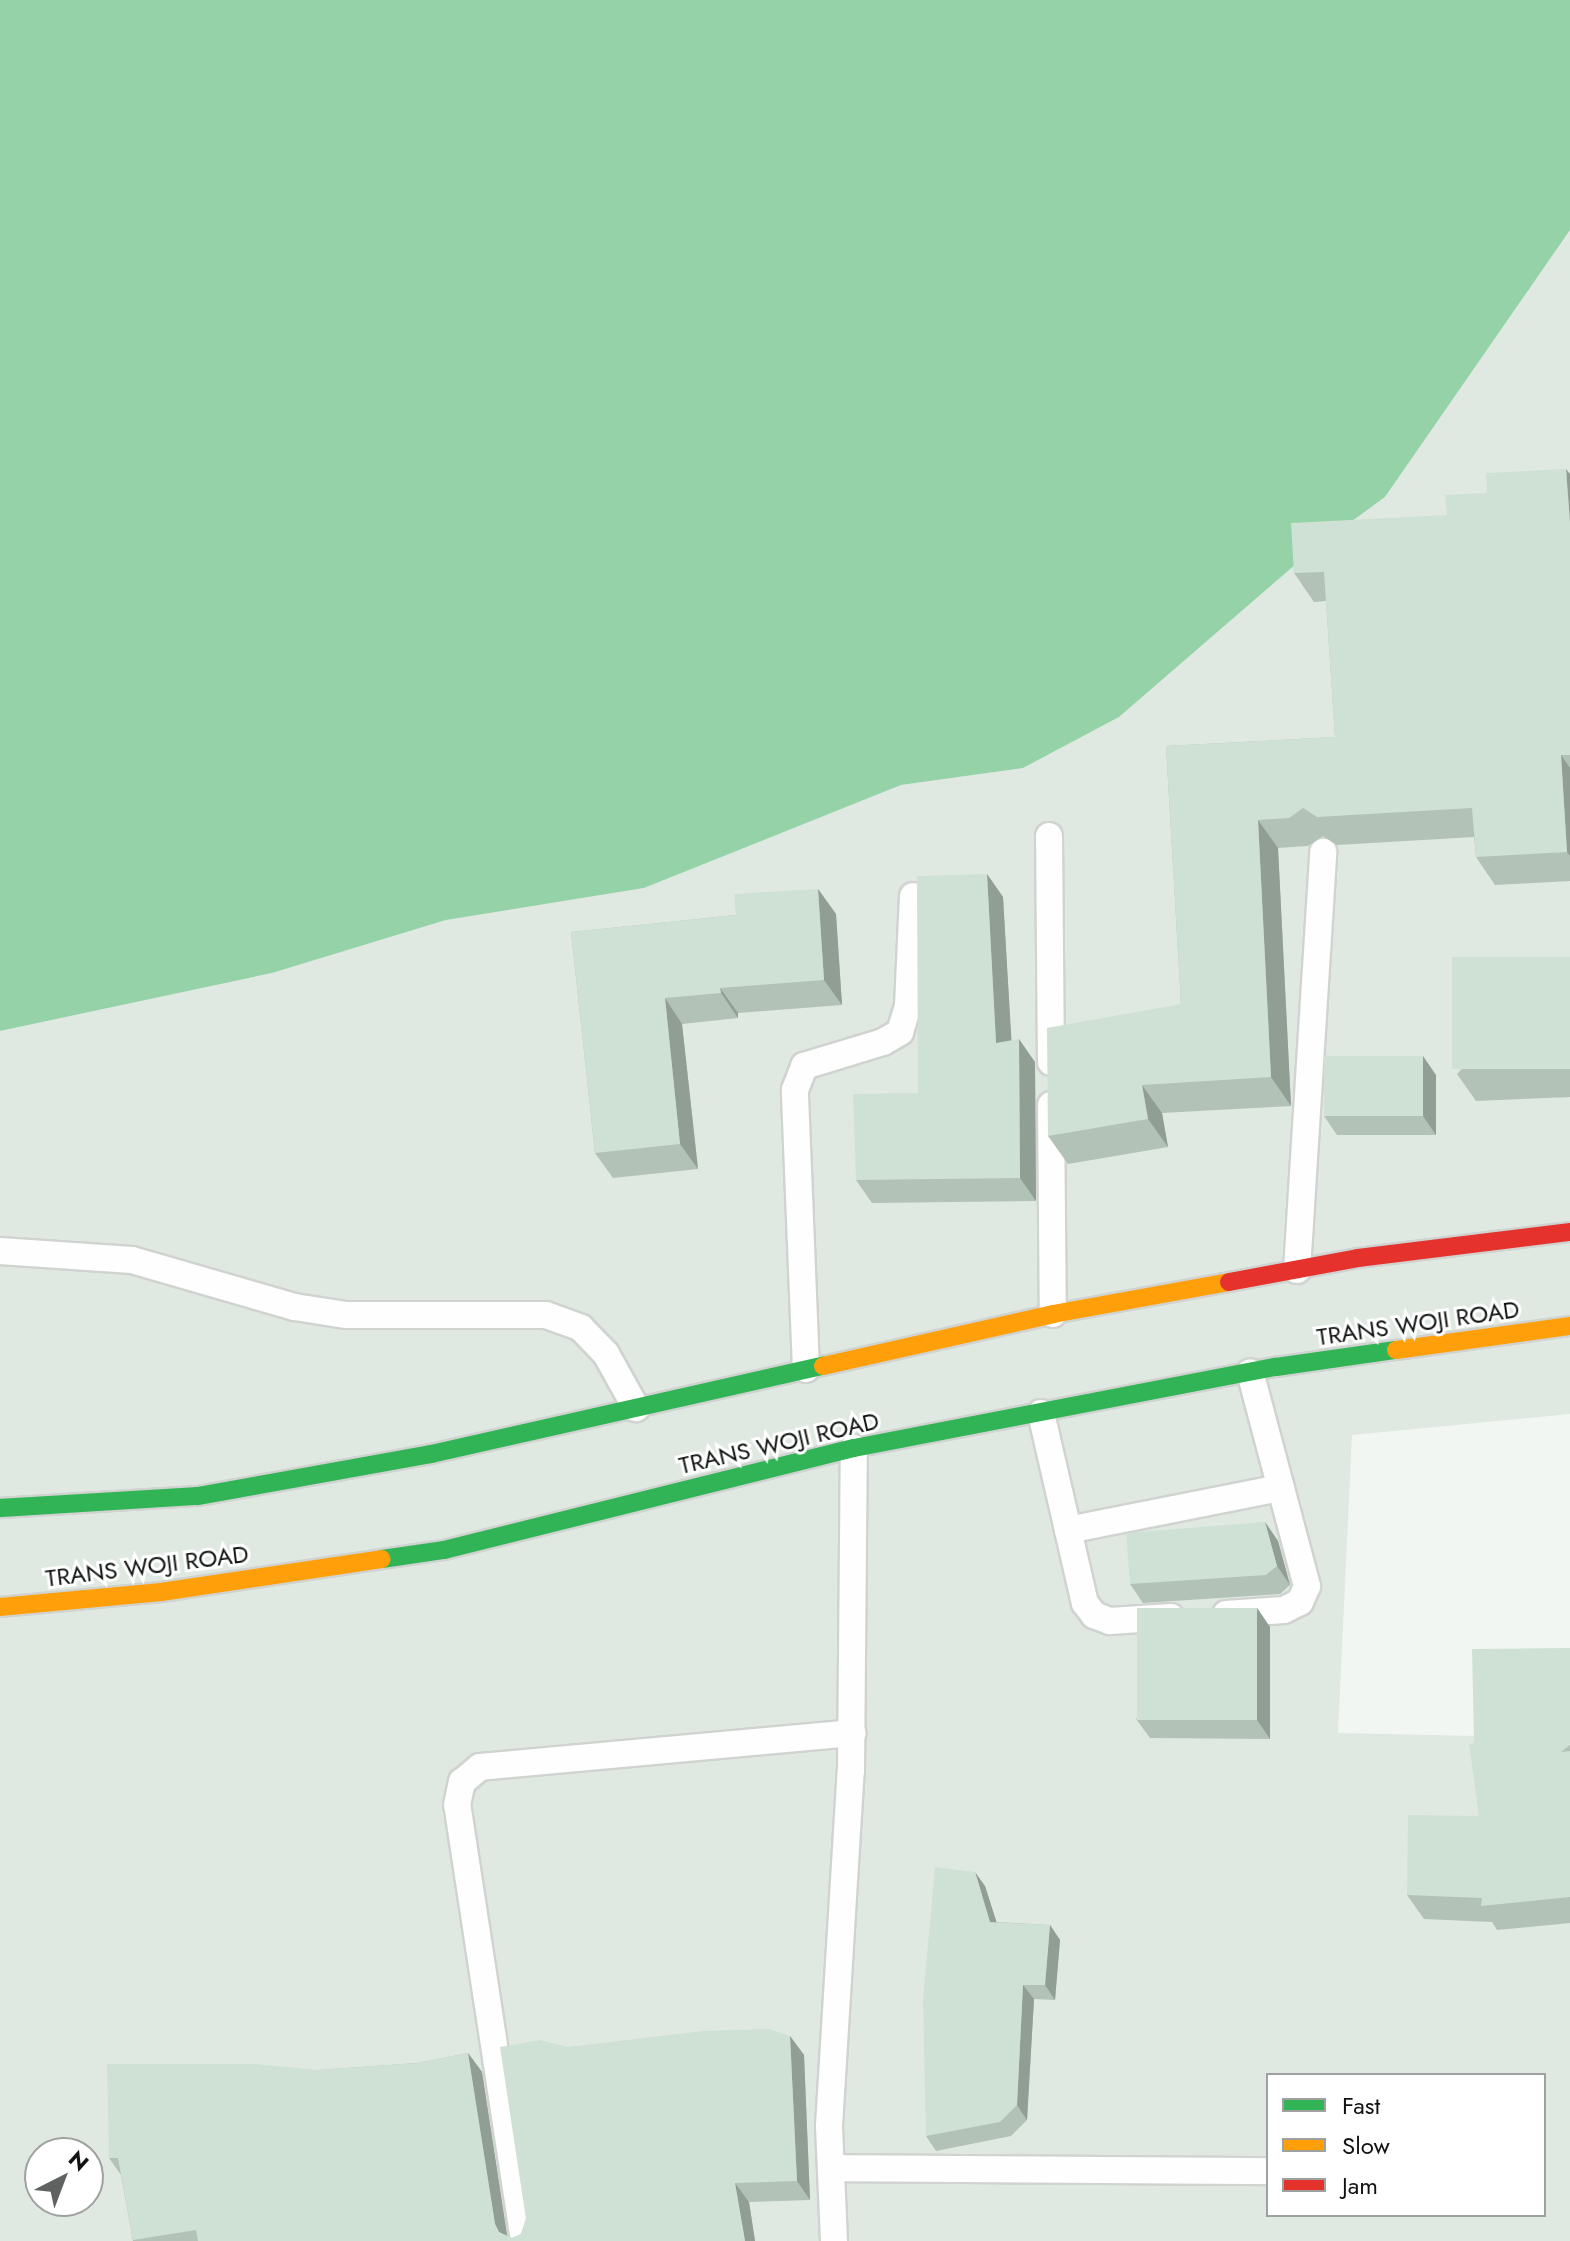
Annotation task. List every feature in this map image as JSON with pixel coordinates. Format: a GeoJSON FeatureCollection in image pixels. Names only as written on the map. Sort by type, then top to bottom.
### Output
{"type":"FeatureCollection","features":[{"type":"Feature","properties":{"kind":"main road"},"geometry":{"type":"LineString","coordinates":[[0,1508],[198,1496],[431,1454],[1053,1314],[1297,1270],[1570,1232]]}},
{"type":"Feature","properties":{"kind":"main road","name":"TRANS WOJI ROAD"},"geometry":{"type":"LineString","coordinates":[[0,1607],[161,1592],[444,1550],[854,1448],[1250,1372],[1570,1326]]}},
{"type":"Feature","properties":{"kind":"lane"},"geometry":{"type":"LineString","coordinates":[[1049,836],[1053,1314]]}},
{"type":"Feature","properties":{"kind":"lane"},"geometry":{"type":"LineString","coordinates":[[1297,1270],[1323,852]]}},
{"type":"Feature","properties":{"kind":"lane"},"geometry":{"type":"LineString","coordinates":[[806,1369],[795,1090],[804,1066],[883,1042],[900,1032],[908,1006],[913,896]]}},
{"type":"Feature","properties":{"kind":"lane"},"geometry":{"type":"LineString","coordinates":[[0,1251],[132,1260],[295,1307],[346,1315],[546,1315],[581,1328],[606,1354],[636,1408]]}},
{"type":"Feature","properties":{"kind":"lane"},"geometry":{"type":"LineString","coordinates":[[1041,1413],[1085,1603],[1094,1615],[1110,1621],[1284,1610],[1300,1602],[1307,1586],[1250,1372]]}},
{"type":"Feature","properties":{"kind":"lane"},"geometry":{"type":"LineString","coordinates":[[834,2241],[831,2168],[852,1733],[854,1448]]}},
{"type":"Feature","properties":{"kind":"lane"},"geometry":{"type":"LineString","coordinates":[[1068,1530],[1281,1488]]}},
{"type":"Feature","properties":{"kind":"lane"},"geometry":{"type":"LineString","coordinates":[[524,2241],[457,1805],[462,1782],[480,1767],[852,1733]]}},
{"type":"Feature","properties":{"kind":"lane"},"geometry":{"type":"LineString","coordinates":[[831,2168],[1266,2171]]}},
{"type":"Feature","properties":{"kind":"shaded area"},"geometry":{"type":"Polygon","coordinates":[[[0,0],[1570,0],[1570,230],[1385,497],[1311,551],[1119,717],[1023,768],[901,785],[644,888],[446,920],[272,973],[0,1031],[0,0]]]}},
{"type":"Feature","properties":{"kind":"shaded area"},"geometry":{"type":"Polygon","coordinates":[[[1570,230],[1570,1414],[1352,1435],[1338,1733],[1570,1738],[1570,2241],[0,2241],[0,1031],[272,973],[446,920],[644,888],[901,785],[1023,768],[1119,717],[1311,551],[1385,497],[1570,230]]]}},
{"type":"Feature","properties":{"kind":"building"},"geometry":{"type":"Polygon","coordinates":[[[1566,469],[1570,523],[1570,755],[1561,755],[1567,852],[1476,857],[1472,808],[1317,817],[1303,808],[1289,818],[1258,820],[1271,1077],[1142,1085],[1148,1119],[1048,1136],[1047,1028],[1181,1004],[1166,746],[1335,737],[1324,572],[1294,573],[1291,523],[1447,515],[1445,495],[1487,493],[1486,473],[1566,469]]]}},
{"type":"Feature","properties":{"kind":"building"},"geometry":{"type":"Polygon","coordinates":[[[987,874],[996,1043],[1019,1039],[1020,1178],[856,1180],[853,1094],[918,1093],[917,876],[987,874]]]}},
{"type":"Feature","properties":{"kind":"building"},"geometry":{"type":"Polygon","coordinates":[[[818,889],[824,980],[720,988],[721,993],[665,998],[680,1144],[595,1153],[571,932],[736,915],[734,894],[818,889]]]}},
{"type":"Feature","properties":{"kind":"building"},"geometry":{"type":"Polygon","coordinates":[[[1452,957],[1570,957],[1570,1069],[1452,1069],[1452,957]]]}},
{"type":"Feature","properties":{"kind":"building"},"geometry":{"type":"Polygon","coordinates":[[[1324,1056],[1423,1056],[1423,1116],[1324,1116],[1324,1056]]]}},
{"type":"Feature","properties":{"kind":"building"},"geometry":{"type":"Polygon","coordinates":[[[1265,1522],[1277,1566],[1266,1575],[1130,1584],[1126,1533],[1265,1522]]]}},
{"type":"Feature","properties":{"kind":"building"},"geometry":{"type":"Polygon","coordinates":[[[1137,1608],[1257,1608],[1257,1720],[1137,1720],[1137,1608]]]}},
{"type":"Feature","properties":{"kind":"building"},"geometry":{"type":"Polygon","coordinates":[[[1570,1648],[1570,1745],[1561,1752],[1570,1751],[1570,1897],[1481,1906],[1482,1898],[1407,1895],[1408,1815],[1479,1816],[1469,1744],[1474,1743],[1472,1649],[1570,1648]]]}},
{"type":"Feature","properties":{"kind":"building"},"geometry":{"type":"Polygon","coordinates":[[[935,1867],[975,1872],[990,1922],[1050,1925],[1045,1985],[1023,1985],[1017,2105],[1000,2122],[926,2136],[923,1999],[935,1867]]]}},
{"type":"Feature","properties":{"kind":"building"},"geometry":{"type":"Polygon","coordinates":[[[769,2029],[790,2036],[797,2181],[735,2183],[745,2241],[198,2241],[196,2230],[133,2240],[118,2158],[109,2158],[107,2064],[255,2064],[318,2070],[417,2063],[468,2053],[495,2224],[499,2232],[512,2238],[521,2234],[526,2219],[500,2047],[540,2040],[568,2047],[703,2031],[769,2029]]]}},
{"type":"Feature","properties":{"kind":"traffic: fast"},"geometry":{"type":"LineString","coordinates":[[382,1559],[444,1550],[854,1448],[1276,1367],[1396,1350]]}},
{"type":"Feature","properties":{"kind":"traffic: fast"},"geometry":{"type":"LineString","coordinates":[[0,1508],[198,1496],[431,1454],[823,1366]]}},
{"type":"Feature","properties":{"kind":"traffic: slow"},"geometry":{"type":"LineString","coordinates":[[823,1366],[1053,1314],[1229,1282]]}},
{"type":"Feature","properties":{"kind":"traffic: slow"},"geometry":{"type":"LineString","coordinates":[[1396,1350],[1570,1326]]}},
{"type":"Feature","properties":{"kind":"traffic: slow"},"geometry":{"type":"LineString","coordinates":[[0,1607],[161,1592],[382,1559]]}},
{"type":"Feature","properties":{"kind":"traffic: jam"},"geometry":{"type":"LineString","coordinates":[[1229,1282],[1358,1258],[1570,1232]]}}]}
